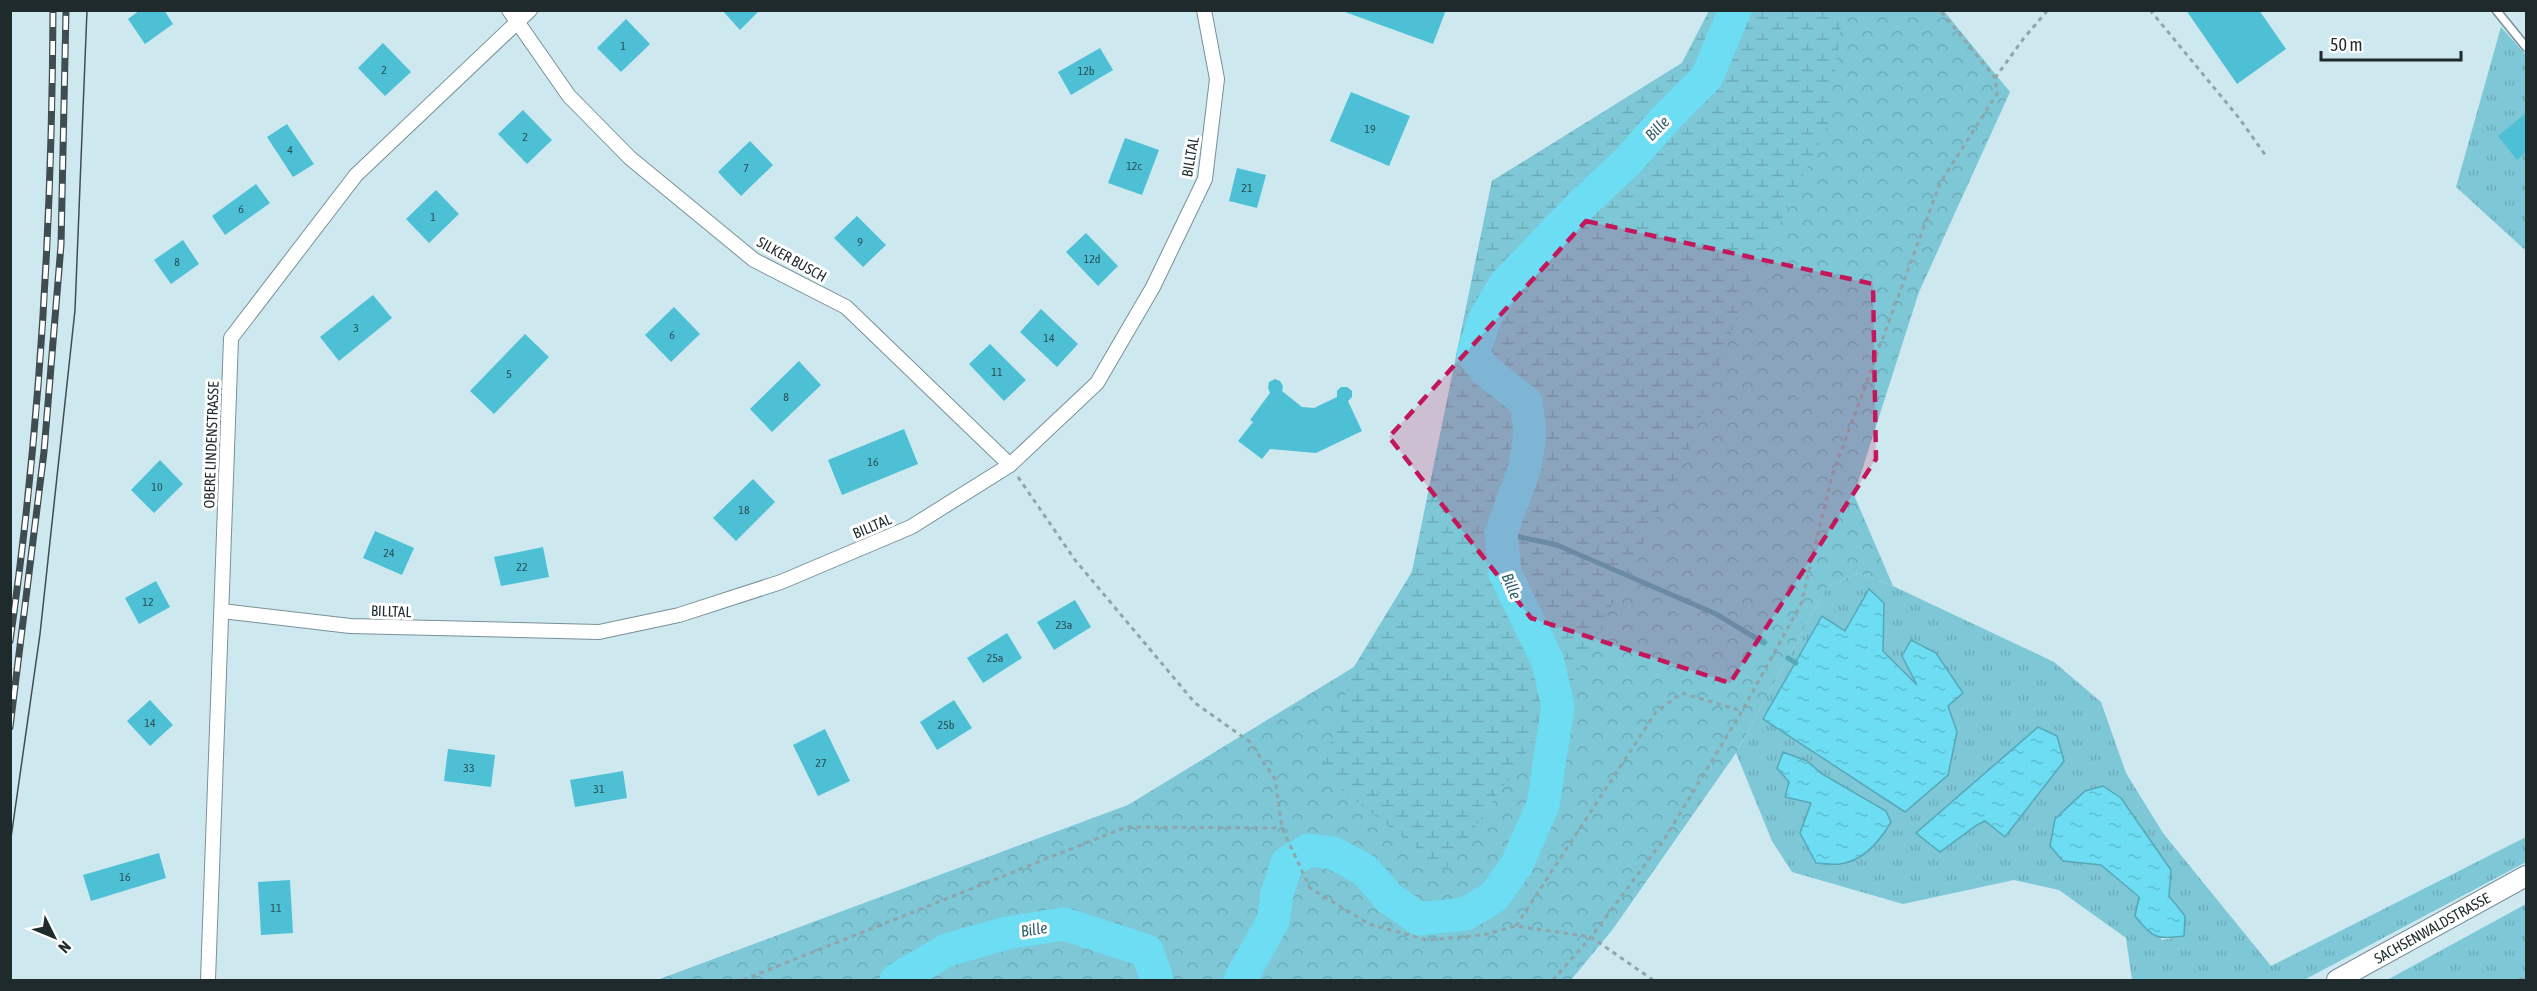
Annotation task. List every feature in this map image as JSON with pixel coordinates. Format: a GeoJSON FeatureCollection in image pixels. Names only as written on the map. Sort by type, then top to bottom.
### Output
{"type":"FeatureCollection","features":[{"type":"Feature","properties":{"kind":"main road","name":"SACHSENWALDSTRASSE"},"geometry":{"type":"LineString","coordinates":[[2337,981],[2526,876]]}},
{"type":"Feature","properties":{"kind":"street","name":"OBERE LINDENSTRASSE"},"geometry":{"type":"LineString","coordinates":[[208,981],[231,338],[356,175],[513,16],[530,10]]}},
{"type":"Feature","properties":{"kind":"street","name":"BILLTAL"},"geometry":{"type":"LineString","coordinates":[[222,611],[350,626],[599,632],[679,615],[781,582],[911,527],[1010,465],[1096,383],[1153,287],[1205,179],[1218,79],[1204,10]]}},
{"type":"Feature","properties":{"kind":"street","name":"SILKER BUSCH"},"geometry":{"type":"LineString","coordinates":[[513,16],[569,96],[630,158],[754,260],[846,307],[1010,465]]}},
{"type":"Feature","properties":{"kind":"lane"},"geometry":{"type":"LineString","coordinates":[[2496,10],[2526,47]]}},
{"type":"Feature","properties":{"kind":"path"},"geometry":{"type":"LineString","coordinates":[[1553,981],[1591,937],[1666,836],[1742,711],[1801,604],[1832,476],[1940,183],[1997,94],[1995,78],[1940,10]]}},
{"type":"Feature","properties":{"kind":"path"},"geometry":{"type":"LineString","coordinates":[[1995,78],[2048,10]]}},
{"type":"Feature","properties":{"kind":"path"},"geometry":{"type":"LineString","coordinates":[[2150,10],[2239,118],[2266,156]]}},
{"type":"Feature","properties":{"kind":"path"},"geometry":{"type":"LineString","coordinates":[[1010,465],[1075,560],[1195,703],[1251,742],[1275,779],[1282,828],[1310,888],[1369,924],[1427,940],[1483,935],[1516,926],[1591,937],[1653,981]]}},
{"type":"Feature","properties":{"kind":"path"},"geometry":{"type":"LineString","coordinates":[[1516,926],[1656,712],[1682,693],[1742,711]]}},
{"type":"Feature","properties":{"kind":"path"},"geometry":{"type":"LineString","coordinates":[[743,981],[1126,826],[1282,828]]}},
{"type":"Feature","properties":{"kind":"path"},"geometry":{"type":"LineString","coordinates":[[2520,981],[2526,977]]}},
{"type":"Feature","properties":{"kind":"highlighted area"},"geometry":{"type":"Polygon","coordinates":[[[1586,221],[1873,284],[1876,459],[1730,683],[1531,618],[1389,437],[1586,221]]]}},
{"type":"Feature","properties":{"kind":"green space"},"geometry":{"type":"Polygon","coordinates":[[[1709,11],[1944,11],[2010,92],[1919,292],[1854,495],[1893,586],[1858,573],[1826,588],[1736,753],[1613,929],[1571,980],[657,980],[1128,805],[1354,667],[1412,572],[1492,181],[1682,63],[1709,11]]]}},
{"type":"Feature","properties":{"kind":"green space"},"geometry":{"type":"Polygon","coordinates":[[[1709,11],[1843,11],[1828,125],[1749,285],[1685,460],[1567,694],[1445,870],[1321,774],[1354,667],[1412,572],[1492,181],[1682,63],[1709,11]]]}},
{"type":"Feature","properties":{"kind":"green space"},"geometry":{"type":"Polygon","coordinates":[[[2501,27],[2526,55],[2526,247],[2524,249],[2456,187],[2501,27]]]}},
{"type":"Feature","properties":{"kind":"green space"},"geometry":{"type":"Polygon","coordinates":[[[1858,573],[1893,586],[2054,662],[2101,702],[2126,773],[2163,833],[2271,966],[2526,837],[2526,862],[2304,980],[2132,980],[2126,938],[2059,890],[2014,880],[1903,904],[1792,872],[1772,841],[1736,753],[1826,588],[1858,573]],[[1869,590],[1845,631],[1822,617],[1957,732],[1948,706],[1911,640],[1902,656],[1918,687],[1882,651],[1884,603],[1869,590]],[[2037,728],[1916,833],[1977,825],[1985,821],[2005,836],[2037,728]],[[1807,761],[1789,782],[1786,797],[1812,802],[1859,857],[1882,837],[1807,761]],[[2101,865],[2139,898],[2162,940],[2184,936],[2185,916],[2169,896],[2171,870],[2101,865]]]}},
{"type":"Feature","properties":{"kind":"green space"},"geometry":{"type":"Polygon","coordinates":[[[2526,904],[2526,980],[2387,980],[2526,904]]]}},
{"type":"Feature","properties":{"kind":"water"},"geometry":{"type":"Polygon","coordinates":[[[1869,589],[1884,603],[1883,651],[1917,685],[1902,656],[1911,640],[1936,653],[1963,693],[1948,706],[1957,732],[1948,775],[1905,812],[1763,719],[1822,616],[1845,631],[1869,589]]]}},
{"type":"Feature","properties":{"kind":"water"},"geometry":{"type":"Polygon","coordinates":[[[2038,727],[2057,736],[2064,761],[2005,837],[1985,821],[1940,852],[1916,833],[2038,727]]]}},
{"type":"Feature","properties":{"kind":"water"},"geometry":{"type":"Polygon","coordinates":[[[1783,752],[1807,761],[1822,774],[1886,811],[1891,822],[1870,849],[1848,862],[1816,863],[1800,833],[1811,803],[1785,797],[1789,782],[1777,768],[1783,752]]]}},
{"type":"Feature","properties":{"kind":"water"},"geometry":{"type":"Polygon","coordinates":[[[2103,786],[2121,798],[2171,870],[2169,896],[2185,916],[2184,936],[2167,938],[2151,933],[2135,916],[2139,897],[2101,865],[2063,861],[2050,846],[2055,819],[2085,791],[2103,786]]]}},
{"type":"Feature","properties":{"kind":"building"},"geometry":{"type":"Polygon","coordinates":[[[140,10],[164,10],[173,24],[145,44],[128,19],[140,10]]]}},
{"type":"Feature","properties":{"kind":"building"},"geometry":{"type":"Polygon","coordinates":[[[722,10],[760,10],[740,30],[722,10]]]}},
{"type":"Feature","properties":{"kind":"building"},"geometry":{"type":"Polygon","coordinates":[[[1345,10],[1446,10],[1433,44],[1345,12],[1345,10]]]}},
{"type":"Feature","properties":{"kind":"building"},"geometry":{"type":"Polygon","coordinates":[[[2186,10],[2259,10],[2286,49],[2237,84],[2186,10]]]}},
{"type":"Feature","properties":{"kind":"building"},"geometry":{"type":"Polygon","coordinates":[[[626,19],[650,44],[621,72],[597,48],[626,19]]]}},
{"type":"Feature","properties":{"kind":"building"},"geometry":{"type":"Polygon","coordinates":[[[383,43],[411,72],[385,96],[358,68],[383,43]]]}},
{"type":"Feature","properties":{"kind":"building"},"geometry":{"type":"Polygon","coordinates":[[[1100,48],[1113,70],[1071,95],[1058,72],[1100,48]]]}},
{"type":"Feature","properties":{"kind":"building"},"geometry":{"type":"Polygon","coordinates":[[[1351,92],[1410,116],[1389,166],[1330,141],[1351,92]]]}},
{"type":"Feature","properties":{"kind":"building"},"geometry":{"type":"Polygon","coordinates":[[[523,110],[552,140],[527,164],[498,134],[523,110]]]}},
{"type":"Feature","properties":{"kind":"building"},"geometry":{"type":"Polygon","coordinates":[[[2526,113],[2526,152],[2517,160],[2498,136],[2526,113]]]}},
{"type":"Feature","properties":{"kind":"building"},"geometry":{"type":"Polygon","coordinates":[[[287,124],[314,164],[293,177],[267,137],[287,124]]]}},
{"type":"Feature","properties":{"kind":"building"},"geometry":{"type":"Polygon","coordinates":[[[1125,138],[1159,150],[1142,195],[1108,183],[1125,138]]]}},
{"type":"Feature","properties":{"kind":"building"},"geometry":{"type":"Polygon","coordinates":[[[750,141],[773,165],[741,196],[718,172],[750,141]]]}},
{"type":"Feature","properties":{"kind":"building"},"geometry":{"type":"Polygon","coordinates":[[[1237,168],[1266,175],[1257,208],[1229,201],[1237,168]]]}},
{"type":"Feature","properties":{"kind":"building"},"geometry":{"type":"Polygon","coordinates":[[[256,184],[270,203],[225,235],[212,216],[256,184]]]}},
{"type":"Feature","properties":{"kind":"building"},"geometry":{"type":"Polygon","coordinates":[[[436,190],[459,214],[429,243],[406,219],[436,190]]]}},
{"type":"Feature","properties":{"kind":"building"},"geometry":{"type":"Polygon","coordinates":[[[857,216],[886,245],[863,267],[834,238],[857,216]]]}},
{"type":"Feature","properties":{"kind":"building"},"geometry":{"type":"Polygon","coordinates":[[[1086,233],[1118,266],[1098,286],[1066,252],[1086,233]]]}},
{"type":"Feature","properties":{"kind":"building"},"geometry":{"type":"Polygon","coordinates":[[[183,240],[199,264],[171,284],[154,260],[183,240]]]}},
{"type":"Feature","properties":{"kind":"building"},"geometry":{"type":"Polygon","coordinates":[[[373,295],[392,318],[339,361],[320,337],[373,295]]]}},
{"type":"Feature","properties":{"kind":"building"},"geometry":{"type":"Polygon","coordinates":[[[674,307],[700,334],[671,362],[645,335],[674,307]]]}},
{"type":"Feature","properties":{"kind":"building"},"geometry":{"type":"Polygon","coordinates":[[[1041,309],[1078,344],[1057,367],[1020,332],[1041,309]]]}},
{"type":"Feature","properties":{"kind":"building"},"geometry":{"type":"Polygon","coordinates":[[[525,334],[549,357],[494,414],[470,391],[525,334]]]}},
{"type":"Feature","properties":{"kind":"building"},"geometry":{"type":"Polygon","coordinates":[[[990,344],[1026,380],[1004,401],[969,364],[990,344]]]}},
{"type":"Feature","properties":{"kind":"building"},"geometry":{"type":"Polygon","coordinates":[[[799,361],[821,385],[772,432],[750,409],[799,361]]]}},
{"type":"Feature","properties":{"kind":"building"},"geometry":{"type":"Polygon","coordinates":[[[1275,379],[1283,386],[1282,391],[1302,407],[1314,408],[1337,397],[1337,391],[1341,387],[1347,387],[1352,391],[1352,397],[1348,401],[1362,431],[1316,453],[1270,449],[1262,459],[1238,441],[1253,422],[1250,420],[1270,393],[1269,382],[1275,379]]]}},
{"type":"Feature","properties":{"kind":"building"},"geometry":{"type":"Polygon","coordinates":[[[904,429],[918,464],[842,495],[828,460],[904,429]]]}},
{"type":"Feature","properties":{"kind":"building"},"geometry":{"type":"Polygon","coordinates":[[[160,460],[183,484],[154,513],[131,490],[160,460]]]}},
{"type":"Feature","properties":{"kind":"building"},"geometry":{"type":"Polygon","coordinates":[[[753,479],[775,502],[736,541],[713,518],[753,479]]]}},
{"type":"Feature","properties":{"kind":"building"},"geometry":{"type":"Polygon","coordinates":[[[375,531],[414,548],[402,575],[363,558],[375,531]]]}},
{"type":"Feature","properties":{"kind":"building"},"geometry":{"type":"Polygon","coordinates":[[[543,547],[549,577],[501,586],[494,557],[543,547]]]}},
{"type":"Feature","properties":{"kind":"building"},"geometry":{"type":"Polygon","coordinates":[[[156,581],[170,607],[139,624],[125,598],[156,581]]]}},
{"type":"Feature","properties":{"kind":"building"},"geometry":{"type":"Polygon","coordinates":[[[1075,600],[1091,627],[1054,650],[1037,622],[1075,600]]]}},
{"type":"Feature","properties":{"kind":"building"},"geometry":{"type":"Polygon","coordinates":[[[1007,633],[1022,658],[983,683],[967,658],[1007,633]]]}},
{"type":"Feature","properties":{"kind":"building"},"geometry":{"type":"Polygon","coordinates":[[[150,700],[173,725],[150,746],[127,721],[150,700]]]}},
{"type":"Feature","properties":{"kind":"building"},"geometry":{"type":"Polygon","coordinates":[[[954,700],[972,728],[937,750],[920,722],[954,700]]]}},
{"type":"Feature","properties":{"kind":"building"},"geometry":{"type":"Polygon","coordinates":[[[825,729],[850,781],[818,796],[793,745],[825,729]]]}},
{"type":"Feature","properties":{"kind":"building"},"geometry":{"type":"Polygon","coordinates":[[[448,749],[495,755],[491,787],[444,781],[448,749]]]}},
{"type":"Feature","properties":{"kind":"building"},"geometry":{"type":"Polygon","coordinates":[[[623,771],[627,798],[575,807],[570,780],[623,771]]]}},
{"type":"Feature","properties":{"kind":"building"},"geometry":{"type":"Polygon","coordinates":[[[159,853],[166,878],[91,901],[83,875],[159,853]]]}},
{"type":"Feature","properties":{"kind":"building"},"geometry":{"type":"Polygon","coordinates":[[[290,880],[293,933],[261,935],[258,882],[290,880]]]}},
{"type":"Feature","properties":{"kind":"waterway","name":"Bille"},"geometry":{"type":"LineString","coordinates":[[1240,980],[1273,921],[1277,894],[1287,863],[1309,850],[1333,853],[1365,870],[1389,898],[1419,919],[1465,914],[1494,897],[1517,864],[1543,805],[1558,706],[1548,662],[1505,573],[1501,533],[1525,467],[1530,433],[1526,402],[1485,370],[1473,354],[1485,318],[1506,283],[1581,205],[1628,161],[1707,77],[1735,10]]}},
{"type":"Feature","properties":{"kind":"waterway"},"geometry":{"type":"LineString","coordinates":[[1501,533],[1557,545],[1716,614],[1764,643]]}},
{"type":"Feature","properties":{"kind":"waterway"},"geometry":{"type":"LineString","coordinates":[[1788,658],[1796,663]]}},
{"type":"Feature","properties":{"kind":"waterway","name":"Bille"},"geometry":{"type":"LineString","coordinates":[[896,980],[947,950],[1007,933],[1064,924],[1147,951],[1157,980]]}},
{"type":"Feature","properties":{"kind":"tram line"},"geometry":{"type":"LineString","coordinates":[[10,845],[40,634],[75,310],[87,10]]}},
{"type":"Feature","properties":{"kind":"railway"},"geometry":{"type":"LineString","coordinates":[[10,641],[37,405],[47,247],[53,10]]}},
{"type":"Feature","properties":{"kind":"railway"},"geometry":{"type":"LineString","coordinates":[[10,727],[44,452],[61,245],[66,10]]}}]}
